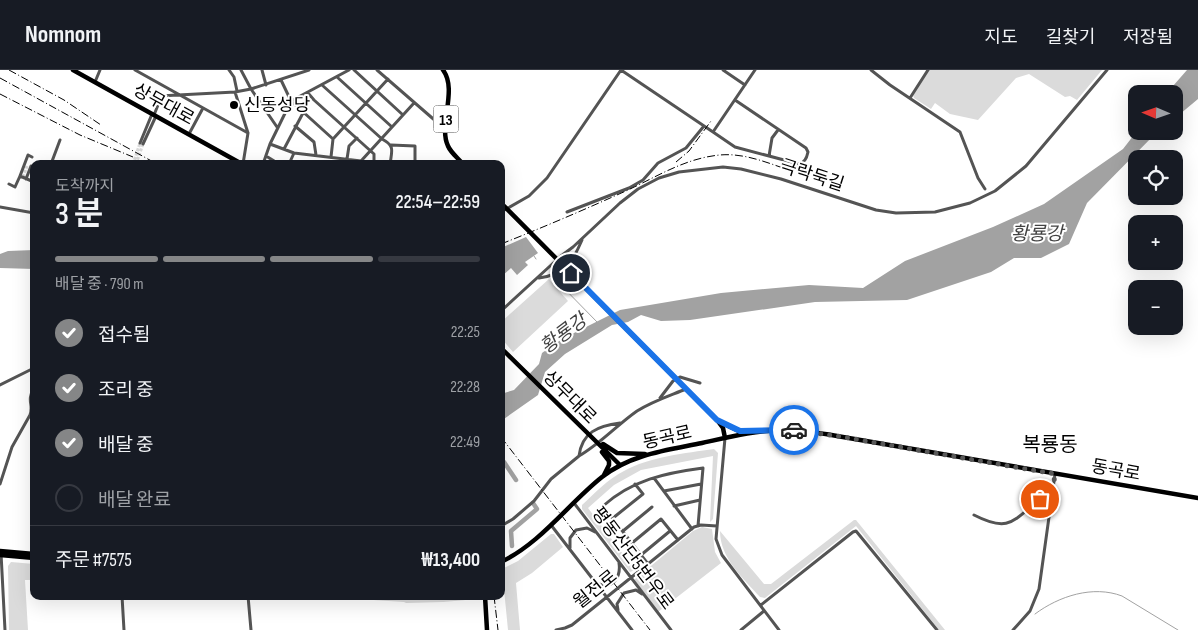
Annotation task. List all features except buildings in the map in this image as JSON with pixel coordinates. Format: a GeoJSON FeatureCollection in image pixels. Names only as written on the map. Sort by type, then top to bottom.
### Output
{"type":"FeatureCollection","features":[{"type":"Feature","properties":{"kind":"main road","name":"상무대로"},"geometry":{"type":"LineString","coordinates":[[73,70],[235,160]]}},
{"type":"Feature","properties":{"kind":"main road","name":"13"},"geometry":{"type":"LineString","coordinates":[[443,70],[448,81],[447,145],[460,160]]}},
{"type":"Feature","properties":{"kind":"main road"},"geometry":{"type":"LineString","coordinates":[[505,208],[717,420],[723,428],[725,438]]}},
{"type":"Feature","properties":{"kind":"main road","name":"상무대로"},"geometry":{"type":"LineString","coordinates":[[505,352],[620,465]]}},
{"type":"Feature","properties":{"kind":"main road"},"geometry":{"type":"LineString","coordinates":[[717,420],[740,431],[756,432]]}},
{"type":"Feature","properties":{"kind":"main road","name":"동곡로"},"geometry":{"type":"LineString","coordinates":[[505,560],[522,550],[604,476],[620,465],[651,454],[756,432],[803,431],[1198,498]]}},
{"type":"Feature","properties":{"kind":"main road"},"geometry":{"type":"LineString","coordinates":[[604,476],[609,461],[597,447],[597,442],[609,450],[621,454],[651,454]]}},
{"type":"Feature","properties":{"kind":"main road"},"geometry":{"type":"LineString","coordinates":[[620,465],[621,454]]}},
{"type":"Feature","properties":{"kind":"main road"},"geometry":{"type":"LineString","coordinates":[[0,553],[30,554]]}},
{"type":"Feature","properties":{"kind":"main road"},"geometry":{"type":"LineString","coordinates":[[0,553],[30,557]]}},
{"type":"Feature","properties":{"kind":"main road"},"geometry":{"type":"LineString","coordinates":[[485,600],[487,630]]}},
{"type":"Feature","properties":{"kind":"street"},"geometry":{"type":"LineString","coordinates":[[95,82],[100,70]]}},
{"type":"Feature","properties":{"kind":"street"},"geometry":{"type":"LineString","coordinates":[[136,70],[248,133]]}},
{"type":"Feature","properties":{"kind":"street"},"geometry":{"type":"LineString","coordinates":[[229,70],[234,77],[236,92],[248,133],[243,160]]}},
{"type":"Feature","properties":{"kind":"street"},"geometry":{"type":"LineString","coordinates":[[241,70],[251,89],[278,127]]}},
{"type":"Feature","properties":{"kind":"street"},"geometry":{"type":"LineString","coordinates":[[262,70],[266,85]]}},
{"type":"Feature","properties":{"kind":"street"},"geometry":{"type":"LineString","coordinates":[[141,144],[158,105],[156,98],[179,94],[236,92],[266,85],[309,70]]}},
{"type":"Feature","properties":{"kind":"street"},"geometry":{"type":"LineString","coordinates":[[264,160],[270,144],[291,101],[349,70]]}},
{"type":"Feature","properties":{"kind":"street"},"geometry":{"type":"LineString","coordinates":[[354,70],[403,115]]}},
{"type":"Feature","properties":{"kind":"street"},"geometry":{"type":"LineString","coordinates":[[378,70],[446,131]]}},
{"type":"Feature","properties":{"kind":"street"},"geometry":{"type":"LineString","coordinates":[[507,210],[535,192],[553,170],[621,70],[735,147],[798,164],[802,163],[807,156],[807,149],[735,100]]}},
{"type":"Feature","properties":{"kind":"street"},"geometry":{"type":"LineString","coordinates":[[723,70],[745,85]]}},
{"type":"Feature","properties":{"kind":"street"},"geometry":{"type":"LineString","coordinates":[[713,132],[755,70]]}},
{"type":"Feature","properties":{"kind":"street"},"geometry":{"type":"LineString","coordinates":[[871,70],[960,132],[978,178],[985,189]]}},
{"type":"Feature","properties":{"kind":"street"},"geometry":{"type":"LineString","coordinates":[[910,98],[928,70]]}},
{"type":"Feature","properties":{"kind":"street","name":"극락둑길"},"geometry":{"type":"LineString","coordinates":[[505,308],[620,203],[638,189],[679,172],[723,167],[762,173],[876,210],[896,213],[935,212],[970,203],[995,191],[1026,166],[1107,70]]}},
{"type":"Feature","properties":{"kind":"street"},"geometry":{"type":"LineString","coordinates":[[337,77],[392,127]]}},
{"type":"Feature","properties":{"kind":"street"},"geometry":{"type":"LineString","coordinates":[[331,157],[333,140],[388,79]]}},
{"type":"Feature","properties":{"kind":"street"},"geometry":{"type":"LineString","coordinates":[[281,80],[291,101],[333,140]]}},
{"type":"Feature","properties":{"kind":"street"},"geometry":{"type":"LineString","coordinates":[[322,85],[355,116],[391,145],[415,146],[415,160]]}},
{"type":"Feature","properties":{"kind":"street"},"geometry":{"type":"LineString","coordinates":[[308,93],[374,154],[374,160]]}},
{"type":"Feature","properties":{"kind":"street"},"geometry":{"type":"LineString","coordinates":[[362,160],[414,103]]}},
{"type":"Feature","properties":{"kind":"street"},"geometry":{"type":"LineString","coordinates":[[190,134],[204,108]]}},
{"type":"Feature","properties":{"kind":"street"},"geometry":{"type":"LineString","coordinates":[[284,149],[303,112]]}},
{"type":"Feature","properties":{"kind":"street"},"geometry":{"type":"LineString","coordinates":[[295,126],[314,142],[316,155]]}},
{"type":"Feature","properties":{"kind":"street"},"geometry":{"type":"LineString","coordinates":[[567,212],[629,188],[643,180],[658,163],[686,148],[704,126]]}},
{"type":"Feature","properties":{"kind":"street"},"geometry":{"type":"LineString","coordinates":[[769,156],[772,138],[778,130]]}},
{"type":"Feature","properties":{"kind":"street"},"geometry":{"type":"LineString","coordinates":[[347,159],[349,146],[357,138]]}},
{"type":"Feature","properties":{"kind":"street"},"geometry":{"type":"LineString","coordinates":[[52,160],[60,140]]}},
{"type":"Feature","properties":{"kind":"street"},"geometry":{"type":"LineString","coordinates":[[270,144],[294,153],[352,160]]}},
{"type":"Feature","properties":{"kind":"street"},"geometry":{"type":"LineString","coordinates":[[390,160],[391,145]]}},
{"type":"Feature","properties":{"kind":"street"},"geometry":{"type":"LineString","coordinates":[[290,160],[294,153]]}},
{"type":"Feature","properties":{"kind":"street"},"geometry":{"type":"LineString","coordinates":[[9,184],[15,187],[28,155],[32,157]]}},
{"type":"Feature","properties":{"kind":"street"},"geometry":{"type":"LineString","coordinates":[[266,156],[272,160]]}},
{"type":"Feature","properties":{"kind":"street"},"geometry":{"type":"LineString","coordinates":[[26,179],[30,169]]}},
{"type":"Feature","properties":{"kind":"street"},"geometry":{"type":"LineString","coordinates":[[20,176],[30,180]]}},
{"type":"Feature","properties":{"kind":"street"},"geometry":{"type":"LineString","coordinates":[[0,207],[30,212]]}},
{"type":"Feature","properties":{"kind":"street"},"geometry":{"type":"LineString","coordinates":[[539,278],[555,275],[563,270],[574,259],[583,238]]}},
{"type":"Feature","properties":{"kind":"street"},"geometry":{"type":"LineString","coordinates":[[0,385],[30,370]]}},
{"type":"Feature","properties":{"kind":"street"},"geometry":{"type":"LineString","coordinates":[[660,398],[673,381],[680,378],[700,382]]}},
{"type":"Feature","properties":{"kind":"street"},"geometry":{"type":"LineString","coordinates":[[505,524],[527,507],[551,479],[620,423],[660,398],[686,389]]}},
{"type":"Feature","properties":{"kind":"street"},"geometry":{"type":"LineString","coordinates":[[0,484],[12,447],[30,415]]}},
{"type":"Feature","properties":{"kind":"street"},"geometry":{"type":"LineString","coordinates":[[578,456],[582,442],[587,435],[601,427],[620,423]]}},
{"type":"Feature","properties":{"kind":"street"},"geometry":{"type":"LineString","coordinates":[[725,438],[716,538],[722,555],[779,630]]}},
{"type":"Feature","properties":{"kind":"street"},"geometry":{"type":"LineString","coordinates":[[648,564],[603,506],[618,493],[635,484],[654,478],[703,468],[698,526]]}},
{"type":"Feature","properties":{"kind":"street"},"geometry":{"type":"LineString","coordinates":[[1013,630],[1030,611],[1039,589],[1055,474]]}},
{"type":"Feature","properties":{"kind":"street"},"geometry":{"type":"LineString","coordinates":[[654,478],[692,529]]}},
{"type":"Feature","properties":{"kind":"street"},"geometry":{"type":"LineString","coordinates":[[613,518],[643,494],[635,484]]}},
{"type":"Feature","properties":{"kind":"street"},"geometry":{"type":"LineString","coordinates":[[664,492],[701,484]]}},
{"type":"Feature","properties":{"kind":"street"},"geometry":{"type":"LineString","coordinates":[[974,515],[994,524],[1006,524],[1044,496],[1052,495]]}},
{"type":"Feature","properties":{"kind":"street"},"geometry":{"type":"LineString","coordinates":[[1040,499],[1050,511]]}},
{"type":"Feature","properties":{"kind":"street"},"geometry":{"type":"LineString","coordinates":[[674,506],[700,500]]}},
{"type":"Feature","properties":{"kind":"street","name":"평동산단5번우로"},"geometry":{"type":"LineString","coordinates":[[574,503],[671,630]]}},
{"type":"Feature","properties":{"kind":"street"},"geometry":{"type":"LineString","coordinates":[[623,531],[652,507]]}},
{"type":"Feature","properties":{"kind":"street"},"geometry":{"type":"LineString","coordinates":[[632,543],[661,519],[678,540]]}},
{"type":"Feature","properties":{"kind":"street"},"geometry":{"type":"LineString","coordinates":[[551,525],[632,630]]}},
{"type":"Feature","properties":{"kind":"street","name":"월전로"},"geometry":{"type":"LineString","coordinates":[[556,630],[572,625],[692,529],[698,526],[717,526]]}},
{"type":"Feature","properties":{"kind":"street"},"geometry":{"type":"LineString","coordinates":[[571,550],[570,538],[576,530],[587,528],[595,532]]}},
{"type":"Feature","properties":{"kind":"street"},"geometry":{"type":"LineString","coordinates":[[641,555],[670,531]]}},
{"type":"Feature","properties":{"kind":"street"},"geometry":{"type":"LineString","coordinates":[[761,606],[855,532],[859,533],[937,630]]}},
{"type":"Feature","properties":{"kind":"street"},"geometry":{"type":"LineString","coordinates":[[0,553],[5,630]]}},
{"type":"Feature","properties":{"kind":"street"},"geometry":{"type":"LineString","coordinates":[[594,581],[605,585],[617,579],[620,570],[618,561]]}},
{"type":"Feature","properties":{"kind":"street"},"geometry":{"type":"LineString","coordinates":[[0,589],[4,598]]}},
{"type":"Feature","properties":{"kind":"street"},"geometry":{"type":"LineString","coordinates":[[618,612],[617,604],[624,593],[636,590],[643,594]]}},
{"type":"Feature","properties":{"kind":"street"},"geometry":{"type":"LineString","coordinates":[[122,600],[124,630]]}},
{"type":"Feature","properties":{"kind":"street"},"geometry":{"type":"LineString","coordinates":[[248,600],[251,630]]}},
{"type":"Feature","properties":{"kind":"street"},"geometry":{"type":"LineString","coordinates":[[741,630],[764,611]]}},
{"type":"Feature","properties":{"kind":"shaded area"},"geometry":{"type":"Polygon","coordinates":[[[929,70],[1102,70],[1077,100],[1070,96],[1065,97],[1029,74],[1016,78],[978,120],[950,114],[935,103],[931,109],[914,98],[913,95],[929,70]]]}},
{"type":"Feature","properties":{"kind":"shaded area"},"geometry":{"type":"Polygon","coordinates":[[[549,279],[568,301],[513,352],[505,343],[505,318],[549,279]]]}},
{"type":"Feature","properties":{"kind":"shaded area"},"geometry":{"type":"Polygon","coordinates":[[[714,449],[718,453],[713,519],[710,522],[713,456],[641,470],[614,485],[588,508],[635,570],[630,572],[582,509],[582,505],[602,486],[634,466],[668,456],[714,449]]]}},
{"type":"Feature","properties":{"kind":"shaded area"},"geometry":{"type":"Polygon","coordinates":[[[856,520],[945,630],[939,630],[856,526],[765,598],[760,597],[740,575],[728,559],[721,541],[720,531],[764,584],[771,584],[856,520]]]}},
{"type":"Feature","properties":{"kind":"shaded area"},"geometry":{"type":"Polygon","coordinates":[[[702,527],[712,529],[715,552],[721,563],[658,612],[634,580],[693,531],[702,527]]]}},
{"type":"Feature","properties":{"kind":"shaded area"},"geometry":{"type":"Polygon","coordinates":[[[551,534],[554,534],[563,547],[532,573],[516,583],[520,630],[508,630],[505,600],[505,568],[518,561],[551,534]]]}},
{"type":"Feature","properties":{"kind":"shaded area"},"geometry":{"type":"Polygon","coordinates":[[[11,562],[30,564],[30,580],[25,580],[28,630],[9,630],[8,566],[11,562]]]}},
{"type":"Feature","properties":{"kind":"shaded area"},"geometry":{"type":"Polygon","coordinates":[[[373,600],[466,600],[443,602],[373,600]]]}},
{"type":"Feature","properties":{"kind":"water"},"geometry":{"type":"Polygon","coordinates":[[[1187,70],[1198,70],[1198,99],[1183,112],[1183,85],[1174,85],[1187,70]]]}},
{"type":"Feature","properties":{"kind":"water","name":"황룡강"},"geometry":{"type":"Polygon","coordinates":[[[1130,140],[1149,140],[1139,150],[1128,150],[1128,161],[1087,203],[1069,244],[1041,258],[1014,258],[991,272],[907,300],[815,302],[690,320],[661,321],[641,315],[628,322],[612,325],[565,354],[545,372],[538,395],[505,418],[505,393],[514,390],[539,364],[542,353],[564,338],[620,310],[721,293],[809,285],[863,288],[905,261],[993,227],[1044,204],[1123,149],[1130,140]]]}},
{"type":"Feature","properties":{"kind":"water"},"geometry":{"type":"Polygon","coordinates":[[[526,237],[538,253],[525,262],[528,265],[517,275],[511,268],[505,273],[505,246],[526,237]]]}},
{"type":"Feature","properties":{"kind":"water"},"geometry":{"type":"Polygon","coordinates":[[[30,250],[30,269],[0,268],[0,254],[8,251],[30,250]]]}},
{"type":"Feature","properties":{"kind":"waterway"},"geometry":{"type":"LineString","coordinates":[[553,277],[598,323]]}},
{"type":"Feature","properties":{"kind":"waterway"},"geometry":{"type":"LineString","coordinates":[[505,464],[516,480]]}},
{"type":"Feature","properties":{"kind":"waterway"},"geometry":{"type":"LineString","coordinates":[[512,546],[511,531],[537,509],[533,503]]}},
{"type":"Feature","properties":{"kind":"waterway"},"geometry":{"type":"LineString","coordinates":[[1035,614],[1065,597],[1088,592],[1111,593],[1122,596],[1178,630]]}},
{"type":"Feature","properties":{"kind":"tunnel"},"geometry":{"type":"LineString","coordinates":[[134,160],[140,143]]}},
{"type":"Feature","properties":{"kind":"tunnel"},"geometry":{"type":"LineString","coordinates":[[137,160],[143,144]]}},
{"type":"Feature","properties":{"kind":"tunnel"},"geometry":{"type":"LineString","coordinates":[[23,177],[27,166]]}},
{"type":"Feature","properties":{"kind":"railway"},"geometry":{"type":"LineString","coordinates":[[9,70],[64,100],[101,125]]}},
{"type":"Feature","properties":{"kind":"railway"},"geometry":{"type":"LineString","coordinates":[[0,78],[150,160]]}},
{"type":"Feature","properties":{"kind":"railway"},"geometry":{"type":"LineString","coordinates":[[0,94],[80,135],[133,157]]}},
{"type":"Feature","properties":{"kind":"railway"},"geometry":{"type":"LineString","coordinates":[[676,162],[689,151],[711,121]]}},
{"type":"Feature","properties":{"kind":"railway"},"geometry":{"type":"LineString","coordinates":[[505,242],[581,211],[672,168],[696,160],[720,155],[736,155],[783,168]]}},
{"type":"Feature","properties":{"kind":"railway"},"geometry":{"type":"LineString","coordinates":[[505,442],[650,630]]}},
{"type":"Feature","properties":{"kind":"railway"},"geometry":{"type":"LineString","coordinates":[[494,600],[498,630]]}},
{"type":"Feature","properties":{"kind":"way so far"},"geometry":{"type":"LineString","coordinates":[[794,430],[1055,474],[1052,495],[1044,496],[1040,499]]}},
{"type":"Feature","properties":{"kind":"place","name":"신동성당"},"geometry":{"type":"Point","coordinates":[234,105]}},
{"type":"Feature","properties":{"kind":"district","name":"복룡동"},"geometry":{"type":"Point","coordinates":[1050,444]}},
{"type":"Feature","properties":{"kind":"route"},"geometry":{"type":"LineString","coordinates":[[571,273],[717,420],[740,431],[794,430]]}}]}
